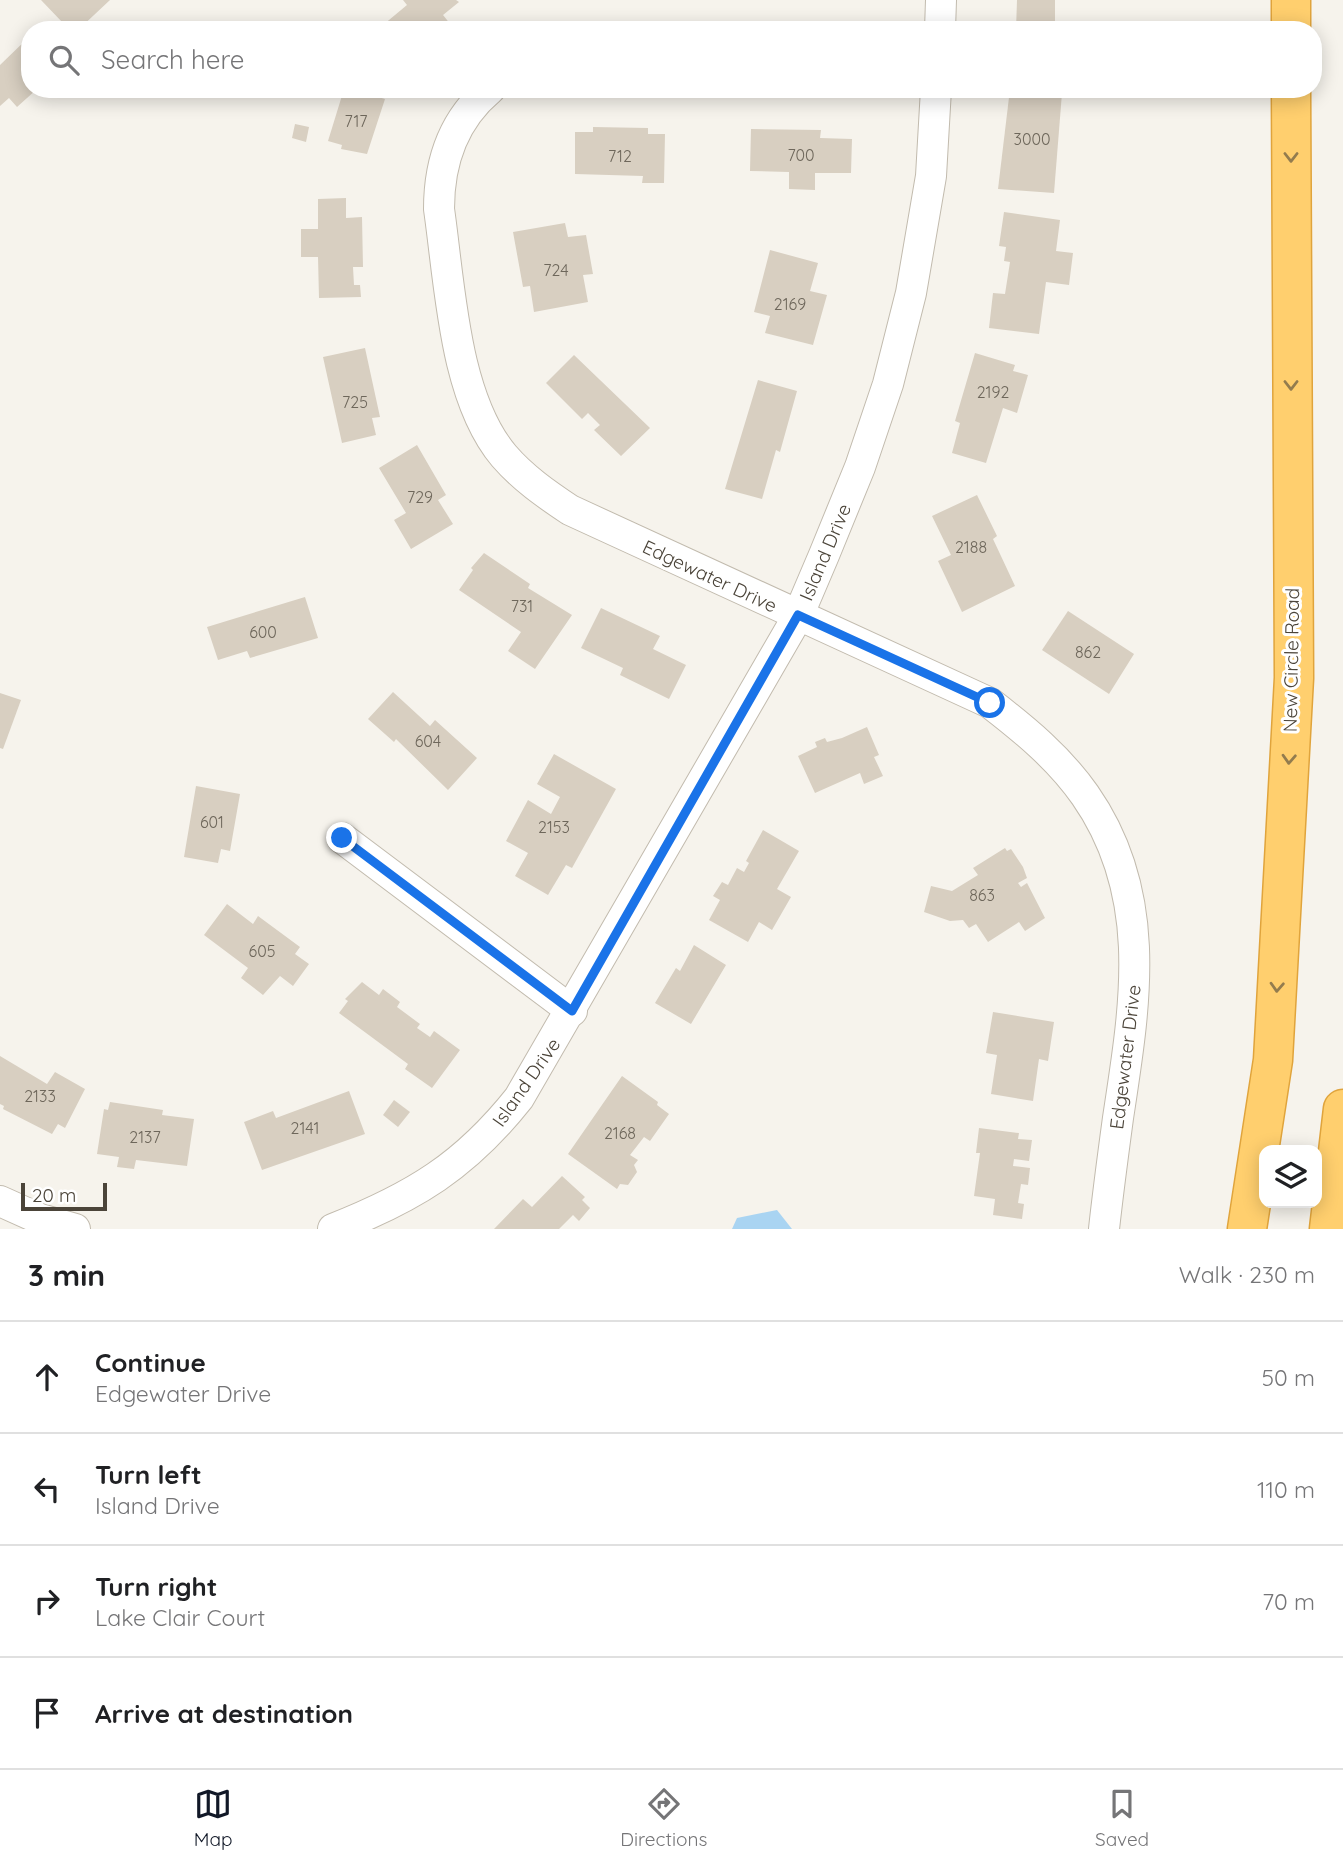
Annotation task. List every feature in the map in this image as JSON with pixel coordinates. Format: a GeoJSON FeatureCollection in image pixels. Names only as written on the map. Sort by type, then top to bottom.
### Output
{"type":"FeatureCollection","features":[{"type":"Feature","properties":{"kind":"highway"},"geometry":{"type":"LineString","coordinates":[[1291,0],[1291,21]]}},
{"type":"Feature","properties":{"kind":"highway","name":"New Circle Road"},"geometry":{"type":"LineString","coordinates":[[1247,1229],[1273,1060],[1294,678],[1291,98]]}},
{"type":"Feature","properties":{"kind":"highway"},"geometry":{"type":"LineString","coordinates":[[1329,1229],[1343,1109]]}},
{"type":"Feature","properties":{"kind":"street"},"geometry":{"type":"LineString","coordinates":[[940,21],[941,0]]}},
{"type":"Feature","properties":{"kind":"street","name":"Edgewater Drive"},"geometry":{"type":"LineString","coordinates":[[482,98],[458,125],[446,153],[439,184],[439,209],[461,357],[470,398],[485,430],[504,456],[531,483],[570,510],[990,703],[1042,744],[1084,793],[1101,821],[1128,890],[1136,942],[1131,1037],[1104,1229]]}},
{"type":"Feature","properties":{"kind":"street","name":"Island Drive"},"geometry":{"type":"LineString","coordinates":[[334,1229],[382,1210],[423,1188],[467,1155],[496,1127],[519,1098],[572,1011],[798,615],[860,467],[888,384],[908,306],[931,176],[935,98]]}},
{"type":"Feature","properties":{"kind":"street"},"geometry":{"type":"LineString","coordinates":[[342,838],[572,1011]]}},
{"type":"Feature","properties":{"kind":"street"},"geometry":{"type":"LineString","coordinates":[[0,1201],[40,1219],[75,1229]]}},
{"type":"Feature","properties":{"kind":"water"},"geometry":{"type":"Polygon","coordinates":[[[777,1210],[792,1229],[732,1229],[737,1218],[777,1210]]]}},
{"type":"Feature","properties":{"kind":"building"},"geometry":{"type":"Polygon","coordinates":[[[41,0],[110,0],[88,21],[61,21],[41,0]]]}},
{"type":"Feature","properties":{"kind":"building"},"geometry":{"type":"Polygon","coordinates":[[[403,0],[459,2],[443,15],[448,21],[388,21],[407,5],[403,0]]]}},
{"type":"Feature","properties":{"kind":"building"},"geometry":{"type":"Polygon","coordinates":[[[1017,0],[1055,0],[1055,21],[1016,21],[1017,0]]]}},
{"type":"Feature","properties":{"kind":"building"},"geometry":{"type":"Polygon","coordinates":[[[21,45],[21,98],[27,98],[17,107],[9,98],[0,106],[0,65],[21,45]]]}},
{"type":"Feature","properties":{"kind":"building"},"geometry":{"type":"Polygon","coordinates":[[[341,98],[385,99],[367,154],[341,149],[342,145],[328,141],[341,98]]]}},
{"type":"Feature","properties":{"kind":"building"},"geometry":{"type":"Polygon","coordinates":[[[1009,98],[1062,98],[1054,193],[998,189],[1009,98]]]}},
{"type":"Feature","properties":{"kind":"building"},"geometry":{"type":"Polygon","coordinates":[[[295,124],[309,127],[306,142],[292,138],[295,124]]]}},
{"type":"Feature","properties":{"kind":"building"},"geometry":{"type":"Polygon","coordinates":[[[593,127],[648,128],[648,134],[665,134],[664,183],[642,183],[643,176],[575,174],[575,132],[593,132],[593,127]]]}},
{"type":"Feature","properties":{"kind":"building"},"geometry":{"type":"Polygon","coordinates":[[[751,129],[821,130],[820,138],[852,139],[851,173],[815,173],[815,190],[789,189],[789,172],[750,171],[751,129]]]}},
{"type":"Feature","properties":{"kind":"building"},"geometry":{"type":"Polygon","coordinates":[[[346,198],[346,218],[362,217],[363,267],[353,267],[354,285],[360,285],[361,297],[319,298],[318,257],[301,257],[301,229],[318,229],[318,199],[346,198]]]}},
{"type":"Feature","properties":{"kind":"building"},"geometry":{"type":"Polygon","coordinates":[[[1004,212],[1060,220],[1056,251],[1073,253],[1069,285],[1046,282],[1039,334],[989,328],[993,293],[1005,294],[1010,262],[1004,261],[1006,247],[999,246],[1004,212]]]}},
{"type":"Feature","properties":{"kind":"building"},"geometry":{"type":"Polygon","coordinates":[[[565,223],[568,237],[586,235],[593,274],[583,275],[588,302],[534,312],[530,286],[523,287],[513,232],[565,223]]]}},
{"type":"Feature","properties":{"kind":"building"},"geometry":{"type":"Polygon","coordinates":[[[770,250],[818,263],[810,291],[827,295],[813,345],[765,333],[770,316],[754,312],[770,250]]]}},
{"type":"Feature","properties":{"kind":"building"},"geometry":{"type":"Polygon","coordinates":[[[365,348],[380,417],[372,418],[376,435],[342,443],[323,357],[365,348]]]}},
{"type":"Feature","properties":{"kind":"building"},"geometry":{"type":"Polygon","coordinates":[[[975,353],[1015,365],[1013,371],[1028,375],[1017,413],[1003,408],[986,463],[952,453],[960,423],[955,421],[975,353]]]}},
{"type":"Feature","properties":{"kind":"building"},"geometry":{"type":"Polygon","coordinates":[[[574,355],[650,428],[621,456],[594,430],[600,425],[588,413],[582,419],[546,383],[574,355]]]}},
{"type":"Feature","properties":{"kind":"building"},"geometry":{"type":"Polygon","coordinates":[[[758,380],[797,391],[780,452],[776,450],[762,499],[725,489],[758,380]]]}},
{"type":"Feature","properties":{"kind":"building"},"geometry":{"type":"Polygon","coordinates":[[[417,445],[446,495],[438,500],[453,524],[411,549],[394,520],[406,513],[379,468],[417,445]]]}},
{"type":"Feature","properties":{"kind":"building"},"geometry":{"type":"Polygon","coordinates":[[[977,495],[997,536],[993,539],[1015,586],[962,612],[938,561],[951,555],[932,516],[977,495]]]}},
{"type":"Feature","properties":{"kind":"building"},"geometry":{"type":"Polygon","coordinates":[[[484,553],[530,584],[528,588],[572,615],[535,669],[508,651],[521,632],[459,590],[473,570],[471,568],[484,553]]]}},
{"type":"Feature","properties":{"kind":"building"},"geometry":{"type":"Polygon","coordinates":[[[305,597],[318,638],[250,658],[247,651],[218,660],[207,627],[305,597]]]}},
{"type":"Feature","properties":{"kind":"building"},"geometry":{"type":"Polygon","coordinates":[[[601,608],[660,636],[653,649],[686,665],[669,699],[620,675],[623,668],[581,648],[601,608]]]}},
{"type":"Feature","properties":{"kind":"building"},"geometry":{"type":"Polygon","coordinates":[[[1068,611],[1134,654],[1109,694],[1042,650],[1068,611]]]}},
{"type":"Feature","properties":{"kind":"building"},"geometry":{"type":"Polygon","coordinates":[[[393,692],[430,726],[435,720],[477,758],[448,790],[396,739],[394,742],[368,719],[393,692]]]}},
{"type":"Feature","properties":{"kind":"building"},"geometry":{"type":"Polygon","coordinates":[[[0,693],[21,700],[3,749],[0,748],[0,693]]]}},
{"type":"Feature","properties":{"kind":"building"},"geometry":{"type":"Polygon","coordinates":[[[867,727],[879,755],[874,757],[883,776],[864,784],[860,773],[815,793],[798,756],[817,747],[815,742],[825,738],[827,742],[842,738],[867,727]]]}},
{"type":"Feature","properties":{"kind":"building"},"geometry":{"type":"Polygon","coordinates":[[[554,754],[616,789],[572,868],[566,865],[548,895],[515,876],[528,853],[506,841],[528,800],[551,814],[560,797],[537,784],[554,754]]]}},
{"type":"Feature","properties":{"kind":"building"},"geometry":{"type":"Polygon","coordinates":[[[196,786],[240,794],[230,851],[221,849],[218,863],[184,857],[196,786]]]}},
{"type":"Feature","properties":{"kind":"building"},"geometry":{"type":"Polygon","coordinates":[[[763,830],[799,851],[777,889],[791,897],[772,930],[759,922],[748,942],[709,920],[720,900],[713,896],[722,882],[728,885],[737,868],[744,872],[749,863],[746,861],[763,830]]]}},
{"type":"Feature","properties":{"kind":"building"},"geometry":{"type":"Polygon","coordinates":[[[1005,848],[1007,851],[1011,849],[1023,867],[1027,878],[1018,883],[1021,887],[1027,883],[1045,918],[1025,931],[1019,922],[988,942],[976,924],[969,928],[963,920],[950,921],[924,912],[931,886],[952,891],[978,875],[973,868],[1005,848]]]}},
{"type":"Feature","properties":{"kind":"building"},"geometry":{"type":"Polygon","coordinates":[[[227,904],[253,924],[258,916],[300,947],[295,954],[309,964],[293,986],[280,976],[263,995],[241,978],[248,968],[204,935],[227,904]]]}},
{"type":"Feature","properties":{"kind":"building"},"geometry":{"type":"Polygon","coordinates":[[[694,945],[726,965],[691,1024],[655,1003],[676,968],[680,971],[694,945]]]}},
{"type":"Feature","properties":{"kind":"building"},"geometry":{"type":"Polygon","coordinates":[[[362,982],[379,995],[383,989],[400,1002],[397,1007],[420,1024],[417,1028],[430,1037],[434,1031],[460,1050],[432,1088],[405,1069],[408,1064],[339,1013],[348,1001],[345,999],[362,982]]]}},
{"type":"Feature","properties":{"kind":"building"},"geometry":{"type":"Polygon","coordinates":[[[993,1012],[1054,1022],[1048,1061],[1039,1059],[1033,1101],[991,1094],[997,1055],[986,1053],[993,1012]]]}},
{"type":"Feature","properties":{"kind":"building"},"geometry":{"type":"Polygon","coordinates":[[[0,1056],[47,1084],[55,1072],[85,1089],[65,1128],[58,1124],[52,1134],[3,1109],[4,1106],[0,1104],[0,1056]]]}},
{"type":"Feature","properties":{"kind":"building"},"geometry":{"type":"Polygon","coordinates":[[[622,1076],[658,1102],[657,1105],[669,1114],[650,1141],[644,1137],[630,1155],[638,1160],[634,1165],[637,1172],[628,1185],[620,1184],[617,1189],[568,1154],[622,1076]]]}},
{"type":"Feature","properties":{"kind":"building"},"geometry":{"type":"Polygon","coordinates":[[[349,1091],[365,1134],[262,1170],[244,1122],[273,1111],[276,1118],[349,1091]]]}},
{"type":"Feature","properties":{"kind":"building"},"geometry":{"type":"Polygon","coordinates":[[[394,1100],[410,1112],[398,1127],[383,1115],[394,1100]]]}},
{"type":"Feature","properties":{"kind":"building"},"geometry":{"type":"Polygon","coordinates":[[[110,1102],[163,1110],[162,1115],[194,1119],[187,1166],[136,1160],[134,1169],[117,1167],[119,1157],[97,1154],[104,1109],[108,1110],[110,1102]]]}},
{"type":"Feature","properties":{"kind":"building"},"geometry":{"type":"Polygon","coordinates":[[[979,1128],[1019,1133],[1018,1139],[1032,1140],[1029,1161],[1014,1159],[1013,1166],[1030,1168],[1028,1185],[1021,1184],[1018,1203],[1024,1204],[1022,1219],[993,1215],[995,1199],[974,1196],[980,1153],[976,1153],[979,1128]]]}},
{"type":"Feature","properties":{"kind":"building"},"geometry":{"type":"Polygon","coordinates":[[[562,1176],[585,1197],[582,1200],[590,1208],[579,1221],[573,1215],[559,1229],[494,1229],[523,1199],[532,1207],[562,1176]]]}},
{"type":"Feature","properties":{"kind":"route"},"geometry":{"type":"LineString","coordinates":[[342,838],[572,1011],[798,615],[990,703]]}}]}
